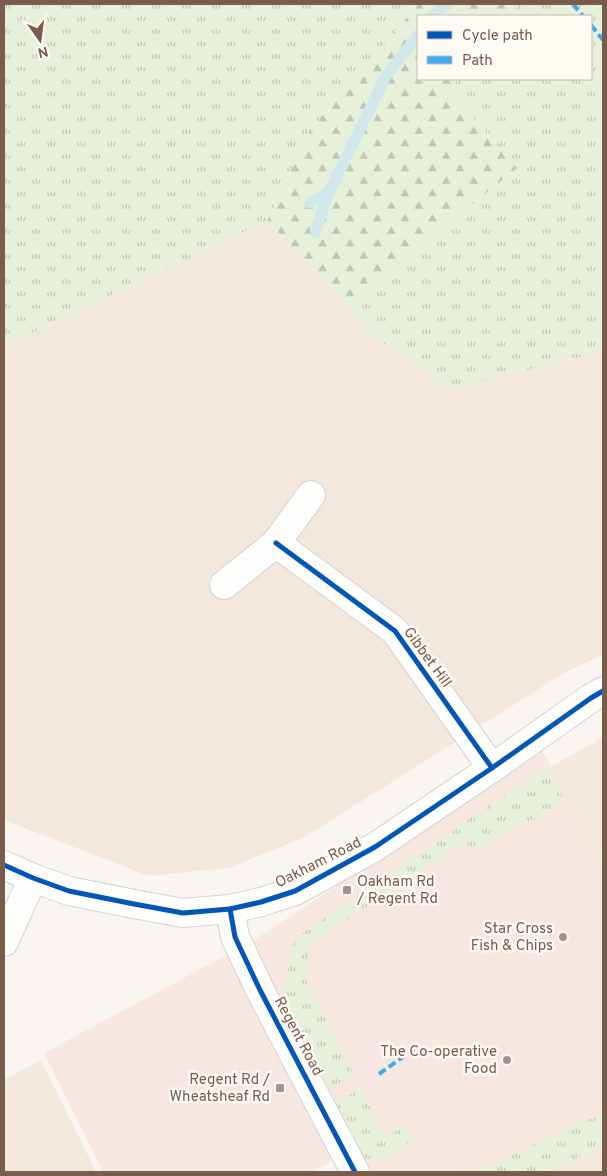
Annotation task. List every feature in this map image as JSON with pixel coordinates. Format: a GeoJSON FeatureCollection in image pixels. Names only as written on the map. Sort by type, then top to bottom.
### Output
{"type":"FeatureCollection","features":[{"type":"Feature","properties":{"kind":"street"},"geometry":{"type":"LineString","coordinates":[[224,585],[276,543],[311,495]]}},
{"type":"Feature","properties":{"kind":"street","name":"Gibbet Hill"},"geometry":{"type":"LineString","coordinates":[[276,543],[395,631],[492,768]]}},
{"type":"Feature","properties":{"kind":"street","name":"Oakham Road"},"geometry":{"type":"LineString","coordinates":[[4,865],[69,891],[175,911],[230,909],[261,902],[295,891],[375,847],[603,691]]}},
{"type":"Feature","properties":{"kind":"street"},"geometry":{"type":"LineString","coordinates":[[4,942],[33,878]]}},
{"type":"Feature","properties":{"kind":"street","name":"Regent Road"},"geometry":{"type":"LineString","coordinates":[[230,909],[235,937],[260,990],[355,1172]]}},
{"type":"Feature","properties":{"kind":"shaded area"},"geometry":{"type":"Polygon","coordinates":[[[267,221],[379,340],[449,389],[603,351],[603,654],[564,673],[305,837],[229,868],[149,876],[4,820],[4,346],[267,221]]]}},
{"type":"Feature","properties":{"kind":"shaded area"},"geometry":{"type":"Polygon","coordinates":[[[603,737],[603,877],[551,767],[603,737]]]}},
{"type":"Feature","properties":{"kind":"shaded area"},"geometry":{"type":"Polygon","coordinates":[[[542,750],[603,872],[603,1141],[533,1172],[338,1172],[333,1161],[311,1172],[103,1172],[44,1053],[253,941],[542,750]]]}},
{"type":"Feature","properties":{"kind":"shaded area"},"geometry":{"type":"Polygon","coordinates":[[[41,1060],[96,1172],[4,1172],[4,1080],[41,1060]]]}},
{"type":"Feature","properties":{"kind":"shaded area"},"geometry":{"type":"Polygon","coordinates":[[[603,1145],[603,1172],[546,1172],[603,1145]]]}},
{"type":"Feature","properties":{"kind":"green space"},"geometry":{"type":"Polygon","coordinates":[[[4,4],[419,4],[311,129],[267,221],[4,346],[4,4]]]}},
{"type":"Feature","properties":{"kind":"green space"},"geometry":{"type":"Polygon","coordinates":[[[419,4],[519,4],[510,15],[417,15],[417,80],[457,80],[449,91],[517,168],[347,306],[267,221],[311,129],[419,4]]]}},
{"type":"Feature","properties":{"kind":"green space"},"geometry":{"type":"Polygon","coordinates":[[[519,4],[603,4],[603,351],[449,389],[379,340],[347,306],[516,169],[449,91],[457,80],[592,80],[592,15],[510,15],[519,4]]]}},
{"type":"Feature","properties":{"kind":"green space"},"geometry":{"type":"Polygon","coordinates":[[[547,766],[565,802],[472,851],[466,841],[311,943],[305,977],[354,1075],[325,1090],[288,1007],[284,991],[290,954],[297,937],[547,766]]]}},
{"type":"Feature","properties":{"kind":"green space"},"geometry":{"type":"Polygon","coordinates":[[[361,1089],[385,1137],[408,1125],[411,1136],[407,1146],[374,1163],[363,1159],[332,1104],[361,1089]]]}},
{"type":"Feature","properties":{"kind":"green space"},"geometry":{"type":"Polygon","coordinates":[[[603,1116],[603,1145],[546,1172],[478,1172],[579,1122],[603,1116]]]}},
{"type":"Feature","properties":{"kind":"waterway"},"geometry":{"type":"LineString","coordinates":[[433,15],[446,4]]}},
{"type":"Feature","properties":{"kind":"waterway"},"geometry":{"type":"LineString","coordinates":[[310,203],[329,192],[386,76],[417,36]]}},
{"type":"Feature","properties":{"kind":"waterway"},"geometry":{"type":"LineString","coordinates":[[315,232],[329,192]]}},
{"type":"Feature","properties":{"kind":"marked path"},"geometry":{"type":"LineString","coordinates":[[573,4],[582,15]]}},
{"type":"Feature","properties":{"kind":"marked path"},"geometry":{"type":"LineString","coordinates":[[592,26],[603,40]]}},
{"type":"Feature","properties":{"kind":"marked path"},"geometry":{"type":"LineString","coordinates":[[379,1074],[414,1049]]}},
{"type":"Feature","properties":{"kind":"cycle path"},"geometry":{"type":"LineString","coordinates":[[276,543],[395,631],[492,768]]}},
{"type":"Feature","properties":{"kind":"cycle path"},"geometry":{"type":"LineString","coordinates":[[4,865],[69,891],[183,913],[230,909],[261,902],[295,891],[375,847],[603,691]]}},
{"type":"Feature","properties":{"kind":"cycle path"},"geometry":{"type":"LineString","coordinates":[[230,909],[235,937],[260,990],[355,1172]]}},
{"type":"Feature","properties":{"kind":"place","name":"Oakham Rd / Regent Rd"},"geometry":{"type":"Point","coordinates":[347,890]}},
{"type":"Feature","properties":{"kind":"place","name":"Star Cross Fish & Chips"},"geometry":{"type":"Point","coordinates":[563,937]}},
{"type":"Feature","properties":{"kind":"place","name":"The Co-operative Food"},"geometry":{"type":"Point","coordinates":[507,1060]}},
{"type":"Feature","properties":{"kind":"place","name":"Regent Rd / Wheatsheaf Rd"},"geometry":{"type":"Point","coordinates":[280,1088]}}]}
